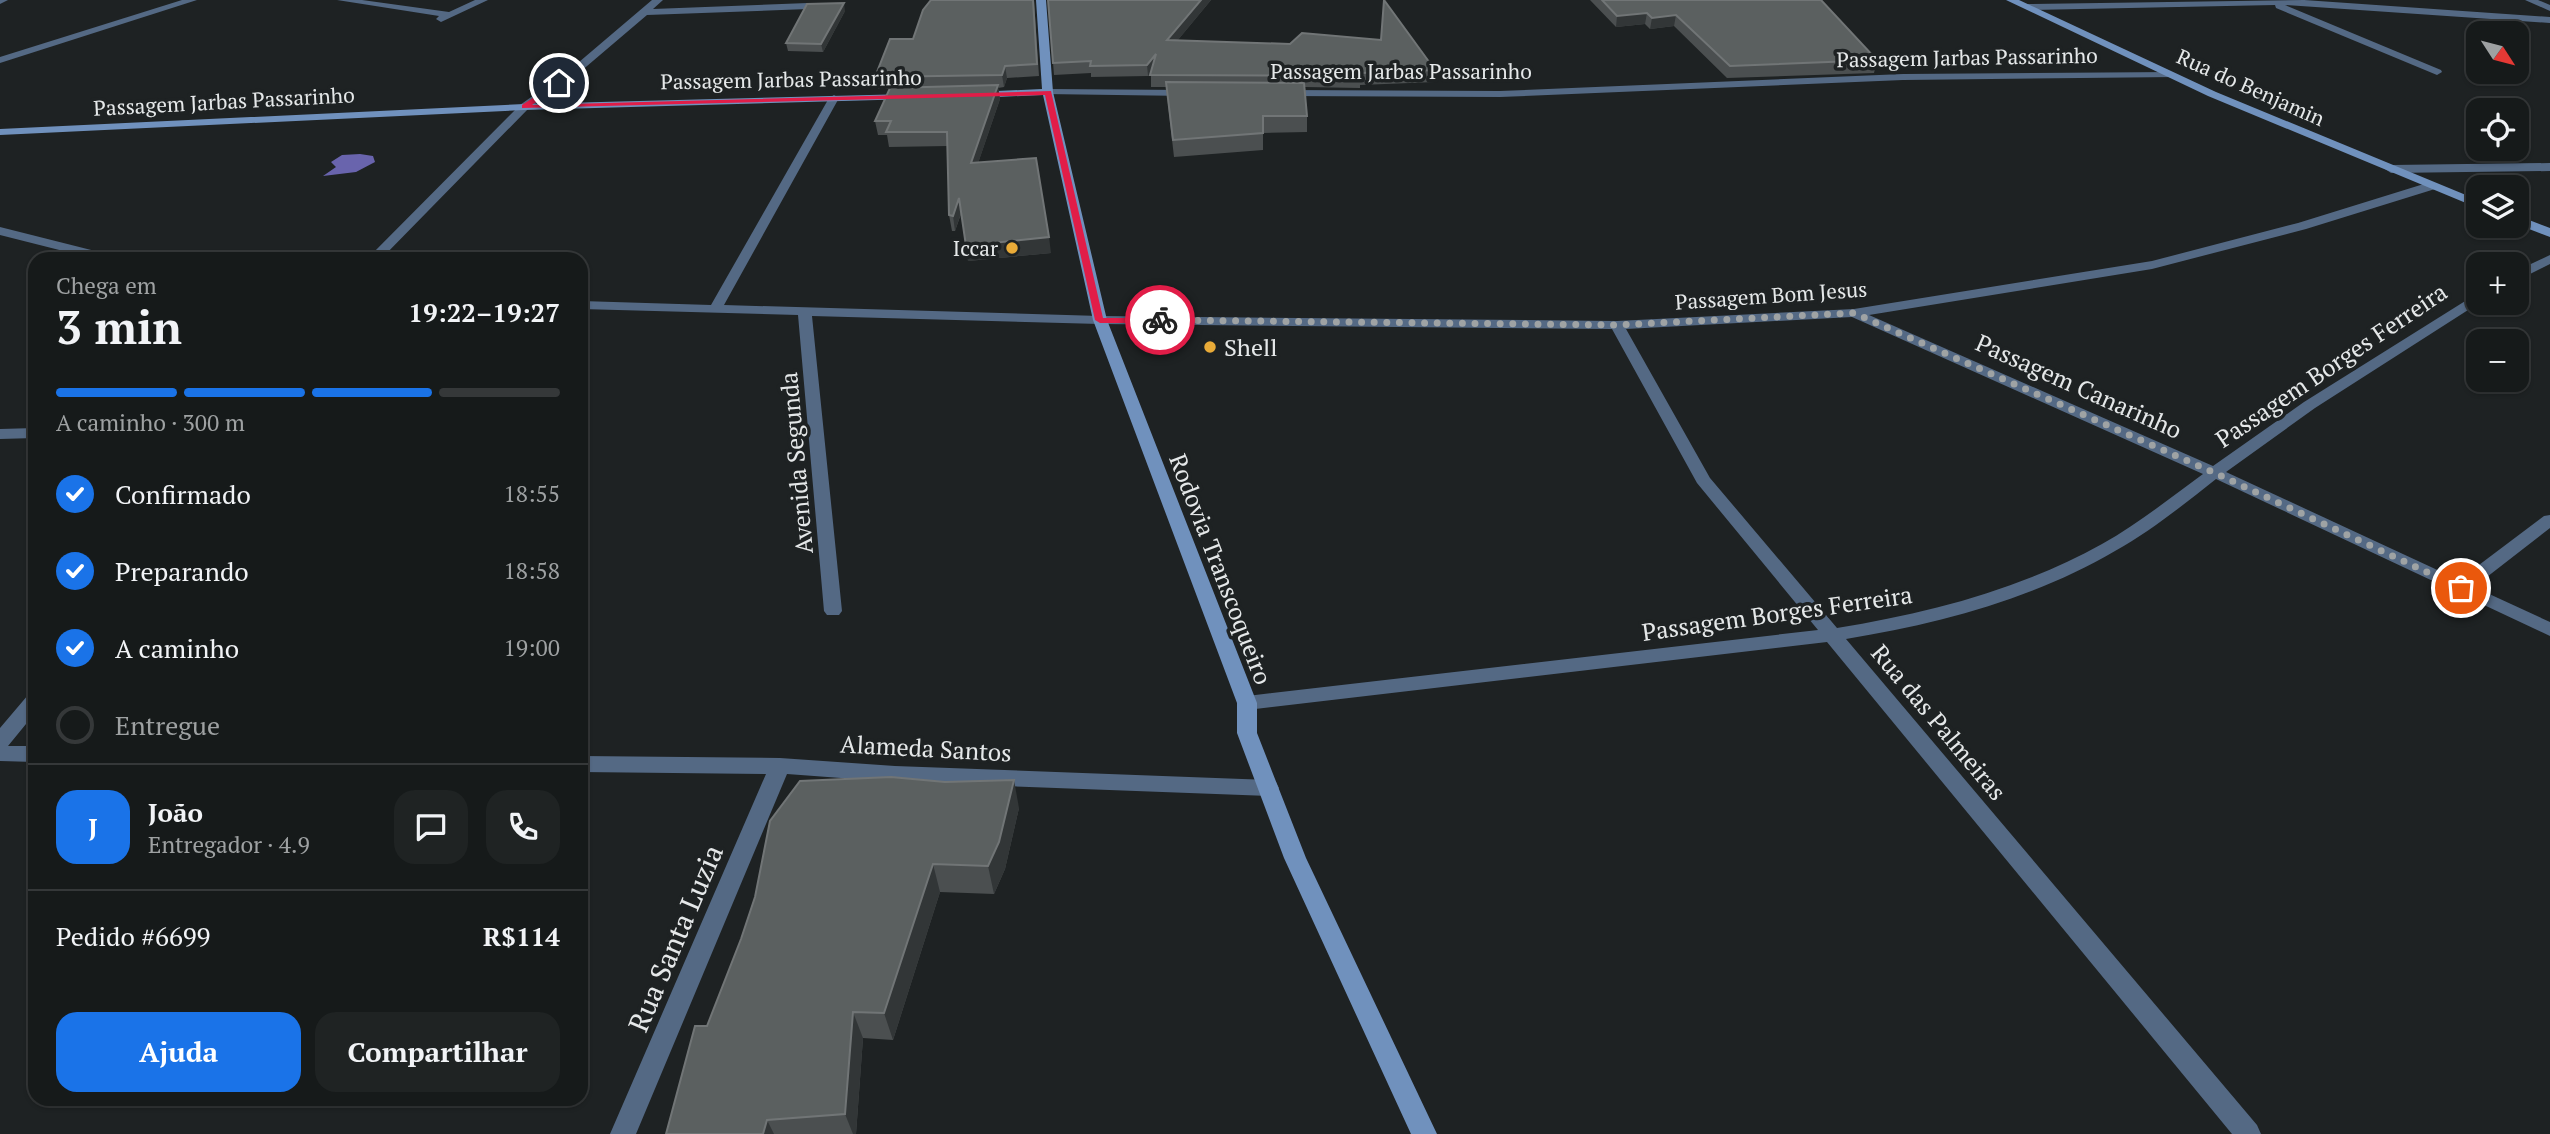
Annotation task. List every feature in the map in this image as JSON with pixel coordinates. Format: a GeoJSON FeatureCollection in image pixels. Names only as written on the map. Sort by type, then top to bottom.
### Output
{"type":"FeatureCollection","features":[{"type":"Feature","properties":{"kind":"main road","name":"Rodovia Transcoqueiro"},"geometry":{"type":"LineString","coordinates":[[1041,0],[1048,92],[1100,320],[1247,703],[1247,733],[1295,858],[1424,1134]]}},
{"type":"Feature","properties":{"kind":"main road","name":"Rua do Benjamin"},"geometry":{"type":"LineString","coordinates":[[2011,0],[2172,75],[2466,199]]}},
{"type":"Feature","properties":{"kind":"main road"},"geometry":{"type":"LineString","coordinates":[[963,95],[1048,92]]}},
{"type":"Feature","properties":{"kind":"main road","name":"Passagem Jarbas Passarinho"},"geometry":{"type":"LineString","coordinates":[[0,132],[524,107],[925,96]]}},
{"type":"Feature","properties":{"kind":"main road"},"geometry":{"type":"LineString","coordinates":[[2529,224],[2550,233]]}},
{"type":"Feature","properties":{"kind":"street"},"geometry":{"type":"LineString","coordinates":[[0,60],[192,0]]}},
{"type":"Feature","properties":{"kind":"street"},"geometry":{"type":"LineString","coordinates":[[342,0],[450,15]]}},
{"type":"Feature","properties":{"kind":"street"},"geometry":{"type":"LineString","coordinates":[[434,23],[483,0]]}},
{"type":"Feature","properties":{"kind":"street"},"geometry":{"type":"LineString","coordinates":[[381,252],[524,107],[576,70],[658,0]]}},
{"type":"Feature","properties":{"kind":"street"},"geometry":{"type":"LineString","coordinates":[[2530,0],[2550,8]]}},
{"type":"Feature","properties":{"kind":"street"},"geometry":{"type":"LineString","coordinates":[[2269,2],[2437,72]]}},
{"type":"Feature","properties":{"kind":"street"},"geometry":{"type":"LineString","coordinates":[[2028,7],[2269,2],[2550,20]]}},
{"type":"Feature","properties":{"kind":"street"},"geometry":{"type":"LineString","coordinates":[[642,12],[808,6]]}},
{"type":"Feature","properties":{"kind":"street","name":"Passagem Jarbas Passarinho"},"geometry":{"type":"LineString","coordinates":[[1272,93],[1500,93],[1903,77],[2172,75]]}},
{"type":"Feature","properties":{"kind":"street"},"geometry":{"type":"LineString","coordinates":[[1048,92],[1202,93]]}},
{"type":"Feature","properties":{"kind":"street"},"geometry":{"type":"LineString","coordinates":[[715,309],[834,98]]}},
{"type":"Feature","properties":{"kind":"street"},"geometry":{"type":"LineString","coordinates":[[2391,169],[2550,167]]}},
{"type":"Feature","properties":{"kind":"street","name":"Passagem Bom Jesus"},"geometry":{"type":"LineString","coordinates":[[1100,320],[1617,325],[1854,313],[2152,265],[2302,226],[2431,186]]}},
{"type":"Feature","properties":{"kind":"street"},"geometry":{"type":"LineString","coordinates":[[0,231],[82,252]]}},
{"type":"Feature","properties":{"kind":"street"},"geometry":{"type":"LineString","coordinates":[[2529,270],[2550,259]]}},
{"type":"Feature","properties":{"kind":"street"},"geometry":{"type":"LineString","coordinates":[[588,305],[1100,320]]}},
{"type":"Feature","properties":{"kind":"street","name":"Passagem Borges Ferreira"},"geometry":{"type":"LineString","coordinates":[[1247,703],[1832,635],[1895,626],[2000,598],[2092,557],[2143,526],[2285,421],[2466,305]]}},
{"type":"Feature","properties":{"kind":"street","name":"Avenida Segunda"},"geometry":{"type":"LineString","coordinates":[[805,311],[832,611]]}},
{"type":"Feature","properties":{"kind":"street","name":"Passagem Canarinho"},"geometry":{"type":"LineString","coordinates":[[1854,313],[2215,473],[2550,630]]}},
{"type":"Feature","properties":{"kind":"street","name":"Rua das Palmeiras"},"geometry":{"type":"LineString","coordinates":[[1617,325],[1703,480],[2248,1134]]}},
{"type":"Feature","properties":{"kind":"street"},"geometry":{"type":"LineString","coordinates":[[8,433],[28,420]]}},
{"type":"Feature","properties":{"kind":"street"},"geometry":{"type":"LineString","coordinates":[[8,433],[28,433]]}},
{"type":"Feature","properties":{"kind":"street"},"geometry":{"type":"LineString","coordinates":[[2461,588],[2550,520]]}},
{"type":"Feature","properties":{"kind":"street"},"geometry":{"type":"LineString","coordinates":[[0,742],[28,709]]}},
{"type":"Feature","properties":{"kind":"street"},"geometry":{"type":"LineString","coordinates":[[0,754],[28,754]]}},
{"type":"Feature","properties":{"kind":"street","name":"Alameda Santos"},"geometry":{"type":"LineString","coordinates":[[588,764],[780,766],[895,774],[1269,788]]}},
{"type":"Feature","properties":{"kind":"street","name":"Rua Santa Luzia"},"geometry":{"type":"LineString","coordinates":[[623,1134],[780,766]]}},
{"type":"Feature","properties":{"kind":"shaded area"},"geometry":{"type":"Polygon","coordinates":[[[342,155],[373,156],[375,162],[356,172],[323,176],[336,167],[331,162],[342,155]]]}},
{"type":"Feature","properties":{"kind":"building"},"geometry":{"type":"Polygon","coordinates":[[[931,0],[1033,0],[1037,64],[1005,66],[1002,75],[875,77],[890,39],[913,39],[923,10],[931,0]]]}},
{"type":"Feature","properties":{"kind":"building"},"geometry":{"type":"Polygon","coordinates":[[[1048,0],[1201,0],[1167,40],[1290,44],[1302,33],[1381,40],[1384,0],[1435,70],[1361,73],[1361,76],[1150,75],[1156,54],[1147,65],[1090,66],[1091,61],[1053,63],[1048,0]]]}},
{"type":"Feature","properties":{"kind":"building"},"geometry":{"type":"Polygon","coordinates":[[[1602,0],[1821,0],[1877,60],[1730,66],[1676,15],[1652,18],[1647,13],[1617,16],[1602,0]]]}},
{"type":"Feature","properties":{"kind":"building"},"geometry":{"type":"Polygon","coordinates":[[[844,3],[821,44],[786,43],[807,4],[844,3]]]}},
{"type":"Feature","properties":{"kind":"building"},"geometry":{"type":"Polygon","coordinates":[[[1166,82],[1304,83],[1307,116],[1263,116],[1263,133],[1173,140],[1166,82]]]}},
{"type":"Feature","properties":{"kind":"building"},"geometry":{"type":"Polygon","coordinates":[[[998,85],[971,163],[1036,158],[1049,237],[966,246],[959,198],[953,216],[949,215],[947,132],[886,132],[891,121],[875,121],[890,88],[998,85]]]}},
{"type":"Feature","properties":{"kind":"building"},"geometry":{"type":"Polygon","coordinates":[[[891,777],[945,782],[1014,780],[999,842],[988,866],[933,864],[884,1013],[853,1012],[845,1114],[767,1120],[763,1134],[666,1134],[695,1026],[707,1026],[755,897],[770,821],[800,781],[891,777]]]}},
{"type":"Feature","properties":{"kind":"way so far"},"geometry":{"type":"LineString","coordinates":[[1160,320],[1617,325],[1854,313],[2215,473],[2461,588]]}},
{"type":"Feature","properties":{"kind":"place","name":"Iccar"},"geometry":{"type":"Point","coordinates":[1012,248]}},
{"type":"Feature","properties":{"kind":"place","name":"Shell"},"geometry":{"type":"Point","coordinates":[1210,347]}},
{"type":"Feature","properties":{"kind":"route"},"geometry":{"type":"LineString","coordinates":[[559,83],[524,107],[1048,92],[1100,320],[1160,320]]}}]}
